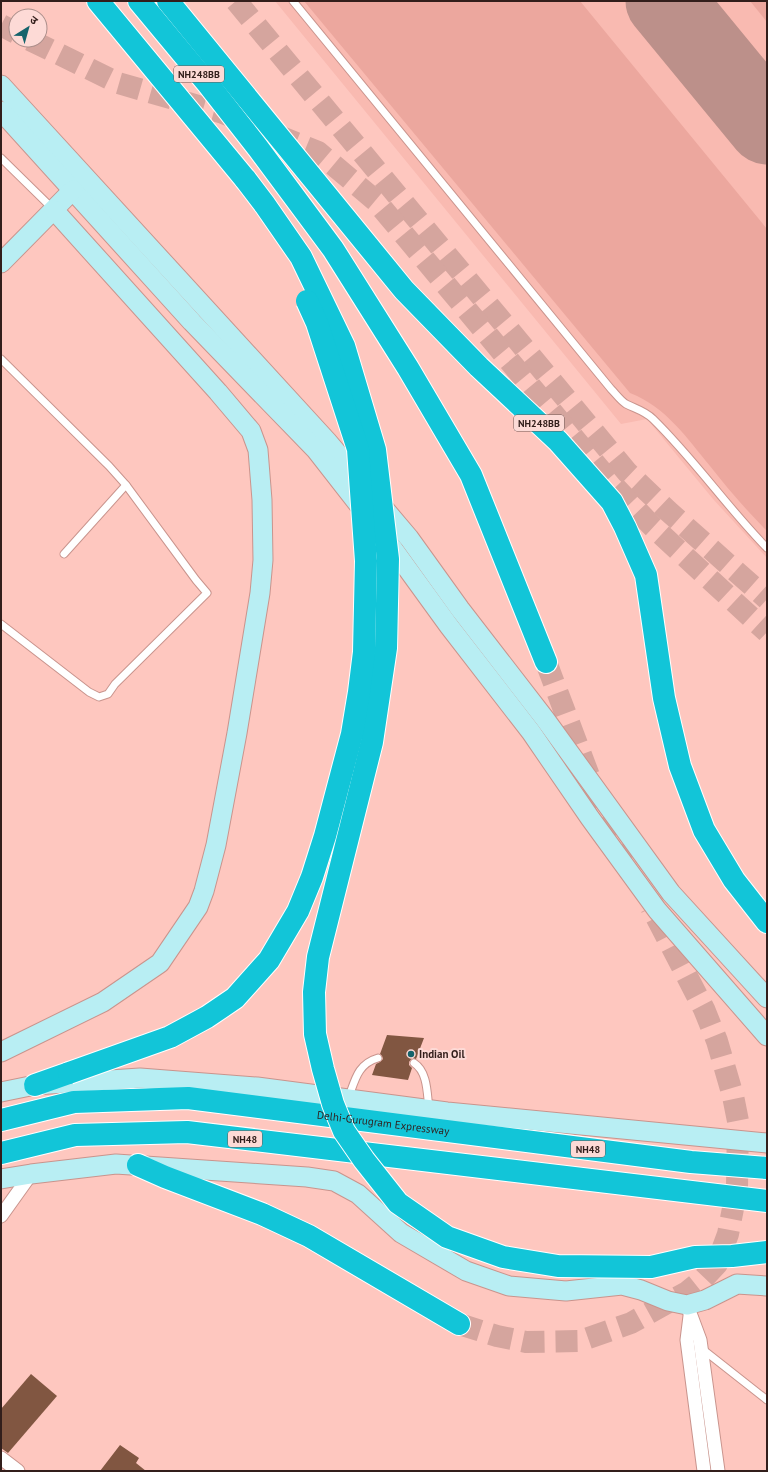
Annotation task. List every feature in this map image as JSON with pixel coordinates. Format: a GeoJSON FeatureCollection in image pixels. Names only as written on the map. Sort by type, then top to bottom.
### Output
{"type":"FeatureCollection","features":[{"type":"Feature","properties":{"kind":"highway"},"geometry":{"type":"LineString","coordinates":[[98,1],[246,180],[302,257],[344,346],[375,450],[388,559],[386,648],[372,742],[318,957],[314,992],[315,1034],[333,1104],[344,1131],[364,1160],[398,1203],[447,1236],[503,1257],[558,1266],[651,1267],[695,1257],[732,1256],[767,1252]]}},
{"type":"Feature","properties":{"kind":"highway","name":"NH248BB"},"geometry":{"type":"LineString","coordinates":[[139,1],[208,84],[334,249],[408,368],[471,475],[546,662]]}},
{"type":"Feature","properties":{"kind":"highway","name":"NH248BB"},"geometry":{"type":"LineString","coordinates":[[168,1],[404,290],[479,367],[558,441],[612,502],[625,527],[646,575],[664,698],[680,766],[704,830],[734,880],[767,922]]}},
{"type":"Feature","properties":{"kind":"highway"},"geometry":{"type":"LineString","coordinates":[[34,1085],[170,1037],[207,1017],[235,998],[264,966],[298,911],[312,877],[325,836],[352,734],[364,652],[366,561],[358,449],[317,323],[265,205]]}},
{"type":"Feature","properties":{"kind":"highway","name":"Delhi-Gurugram Expressway"},"geometry":{"type":"LineString","coordinates":[[1,1120],[74,1102],[188,1098],[691,1162],[767,1168]]}},
{"type":"Feature","properties":{"kind":"highway","name":"NH48"},"geometry":{"type":"LineString","coordinates":[[1,1153],[75,1135],[187,1132],[767,1201]]}},
{"type":"Feature","properties":{"kind":"highway"},"geometry":{"type":"LineString","coordinates":[[138,1165],[172,1180],[262,1214],[309,1236],[459,1324]]}},
{"type":"Feature","properties":{"kind":"main road"},"geometry":{"type":"LineString","coordinates":[[1,85],[327,441],[409,538],[460,609],[545,719],[671,893],[767,998]]}},
{"type":"Feature","properties":{"kind":"main road"},"geometry":{"type":"LineString","coordinates":[[1,111],[192,322],[316,450],[395,551],[449,626],[531,732],[590,818],[657,910],[767,1036]]}},
{"type":"Feature","properties":{"kind":"main road"},"geometry":{"type":"LineString","coordinates":[[1,263],[73,190]]}},
{"type":"Feature","properties":{"kind":"main road"},"geometry":{"type":"LineString","coordinates":[[1,1052],[103,1002],[160,963],[198,907],[204,891],[216,845],[237,734],[260,593],[263,560],[262,500],[258,450],[251,431],[218,392],[54,210]]}},
{"type":"Feature","properties":{"kind":"main road"},"geometry":{"type":"LineString","coordinates":[[1,1092],[34,1085],[140,1078],[257,1087],[429,1110],[767,1143]]}},
{"type":"Feature","properties":{"kind":"main road"},"geometry":{"type":"LineString","coordinates":[[1,1179],[116,1164],[307,1177],[334,1181],[358,1194],[401,1233],[466,1271],[509,1286],[566,1291],[622,1285],[641,1290],[688,1310],[737,1284],[767,1286]]}},
{"type":"Feature","properties":{"kind":"street"},"geometry":{"type":"LineString","coordinates":[[1,1216],[31,1174]]}},
{"type":"Feature","properties":{"kind":"street"},"geometry":{"type":"LineString","coordinates":[[688,1310],[700,1340],[718,1471]]}},
{"type":"Feature","properties":{"kind":"street"},"geometry":{"type":"LineString","coordinates":[[688,1310],[687,1340],[704,1471]]}},
{"type":"Feature","properties":{"kind":"street"},"geometry":{"type":"LineString","coordinates":[[1,1458],[18,1471]]}},
{"type":"Feature","properties":{"kind":"lane"},"geometry":{"type":"LineString","coordinates":[[293,1],[611,389],[625,403],[642,410],[652,418],[682,450],[734,513],[767,548]]}},
{"type":"Feature","properties":{"kind":"lane"},"geometry":{"type":"LineString","coordinates":[[2,160],[54,210]]}},
{"type":"Feature","properties":{"kind":"lane"},"geometry":{"type":"LineString","coordinates":[[1,359],[100,457],[126,485],[207,593],[116,684],[108,694],[99,697],[89,692],[1,624]]}},
{"type":"Feature","properties":{"kind":"lane"},"geometry":{"type":"LineString","coordinates":[[64,554],[126,485]]}},
{"type":"Feature","properties":{"kind":"lane"},"geometry":{"type":"LineString","coordinates":[[348,1099],[359,1070],[368,1062],[378,1058]]}},
{"type":"Feature","properties":{"kind":"lane"},"geometry":{"type":"LineString","coordinates":[[414,1063],[423,1073],[429,1110],[442,1130]]}},
{"type":"Feature","properties":{"kind":"lane"},"geometry":{"type":"LineString","coordinates":[[701,1348],[767,1400]]}},
{"type":"Feature","properties":{"kind":"shaded area"},"geometry":{"type":"Polygon","coordinates":[[[275,1],[767,1],[767,558],[713,499],[647,419],[621,424],[275,1]]]}},
{"type":"Feature","properties":{"kind":"shaded area"},"geometry":{"type":"Polygon","coordinates":[[[304,1],[580,1],[767,229],[767,531],[738,500],[674,424],[654,406],[630,393],[304,1]]]}},
{"type":"Feature","properties":{"kind":"shaded area"},"geometry":{"type":"Polygon","coordinates":[[[750,1],[767,1],[767,22],[750,1]]]}},
{"type":"Feature","properties":{"kind":"building"},"geometry":{"type":"Polygon","coordinates":[[[387,1035],[424,1038],[416,1059],[412,1058],[409,1062],[409,1065],[412,1068],[408,1080],[372,1075],[376,1064],[383,1059],[380,1054],[387,1035]]]}},
{"type":"Feature","properties":{"kind":"building"},"geometry":{"type":"Polygon","coordinates":[[[31,1374],[57,1396],[8,1453],[1,1448],[1,1409],[31,1374]]]}},
{"type":"Feature","properties":{"kind":"building"},"geometry":{"type":"Polygon","coordinates":[[[120,1445],[139,1458],[136,1463],[146,1471],[100,1471],[120,1445]]]}},
{"type":"Feature","properties":{"kind":"runway"},"geometry":{"type":"LineString","coordinates":[[665,1],[767,125]]}},
{"type":"Feature","properties":{"kind":"tunnel"},"geometry":{"type":"LineString","coordinates":[[236,1],[627,472],[668,511],[767,599]]}},
{"type":"Feature","properties":{"kind":"tunnel"},"geometry":{"type":"LineString","coordinates":[[1,25],[8,29]]}},
{"type":"Feature","properties":{"kind":"tunnel"},"geometry":{"type":"LineString","coordinates":[[46,48],[118,83],[223,113],[318,152],[376,201],[613,485],[652,526],[767,632]]}},
{"type":"Feature","properties":{"kind":"tunnel"},"geometry":{"type":"LineString","coordinates":[[546,662],[603,813],[627,860]]}},
{"type":"Feature","properties":{"kind":"tunnel"},"geometry":{"type":"LineString","coordinates":[[459,1324],[497,1336],[526,1342],[580,1341],[631,1323],[687,1292],[702,1280],[717,1264],[728,1234],[737,1188],[738,1121],[733,1096],[717,1041],[704,1009],[651,907]]}},
{"type":"Feature","properties":{"kind":"place","name":"Indian Oil"},"geometry":{"type":"Point","coordinates":[411,1054]}}]}
